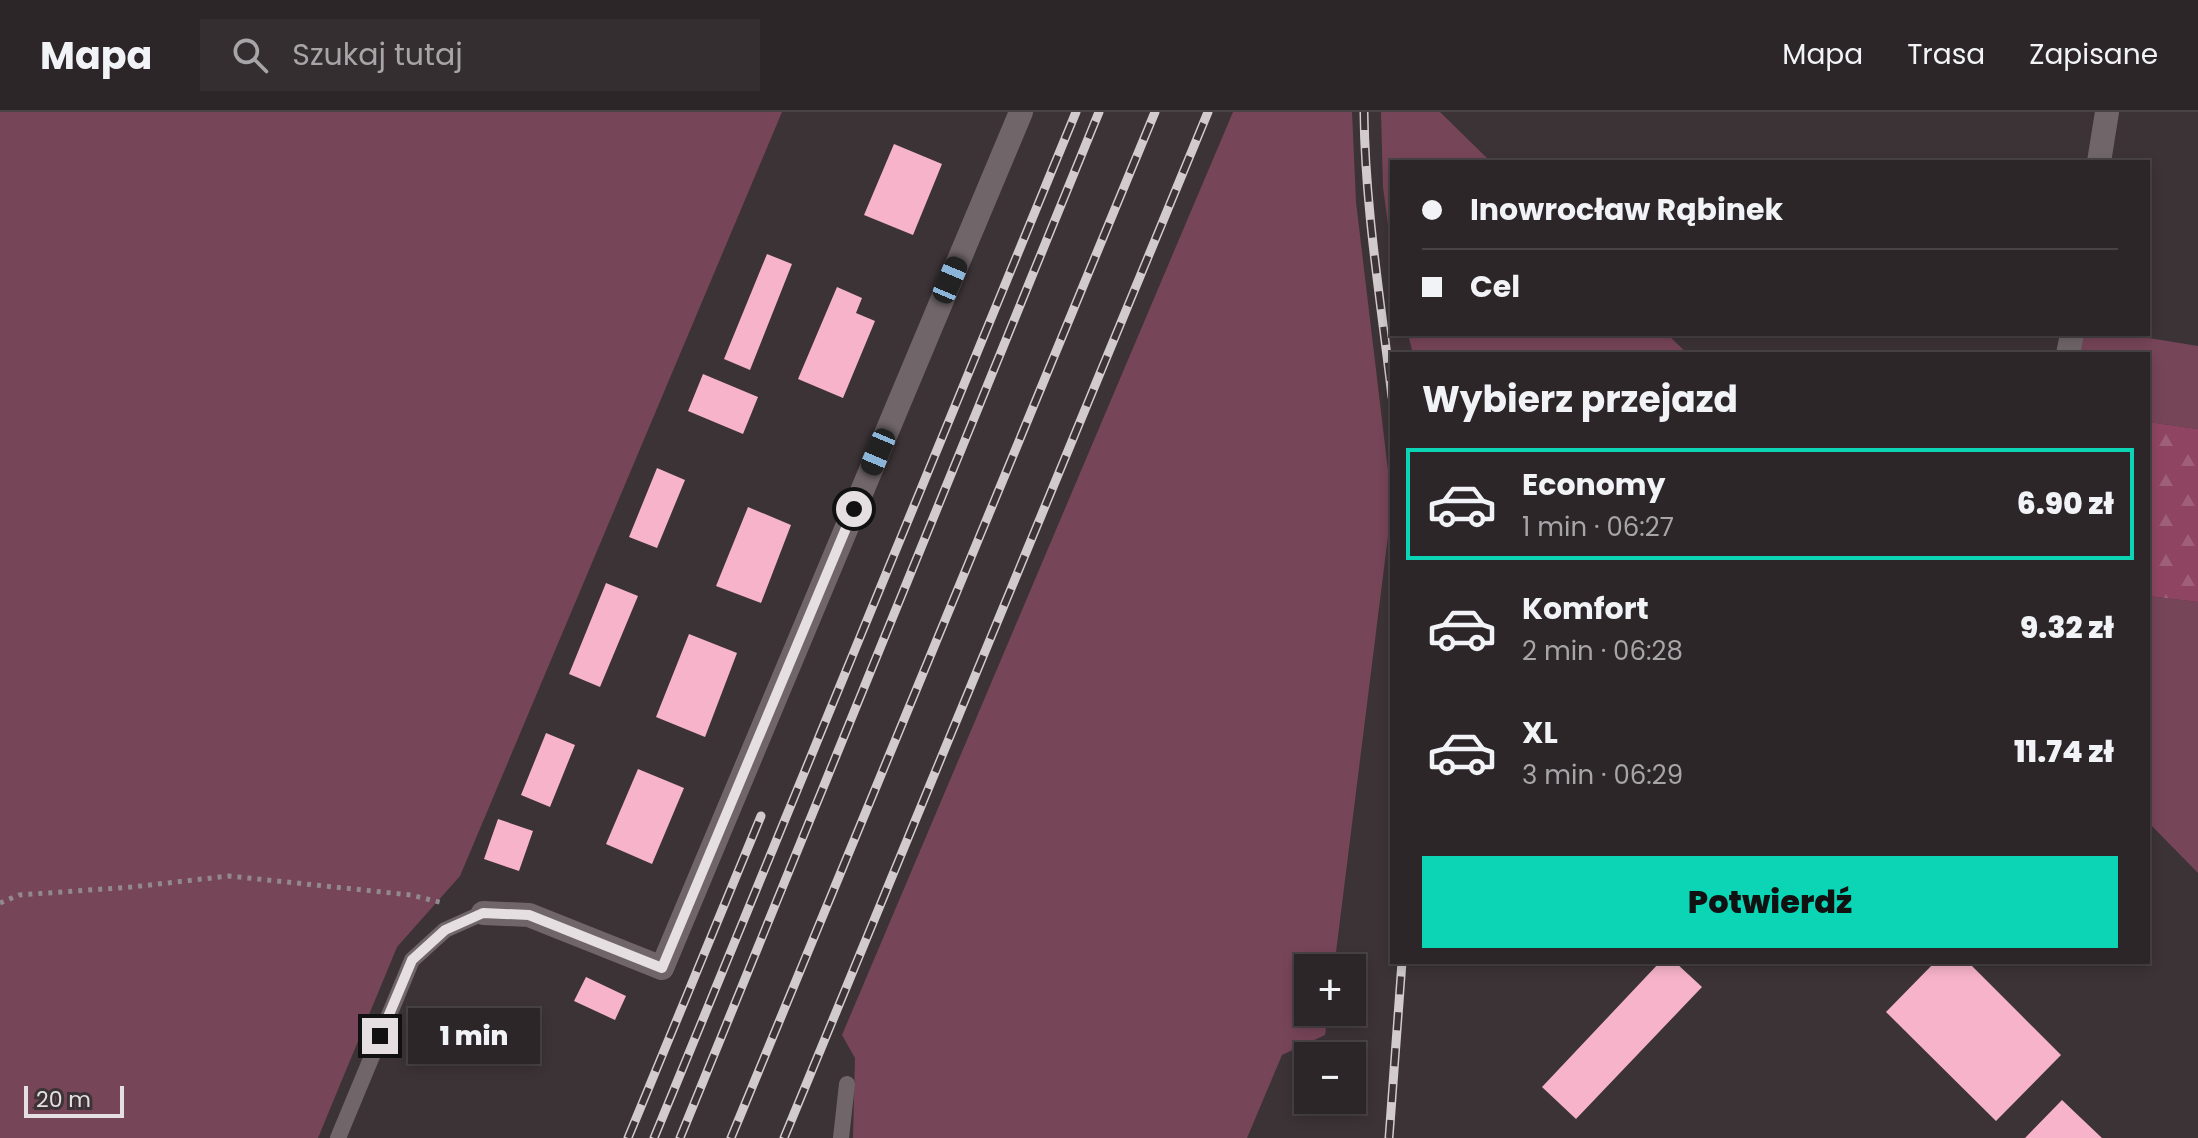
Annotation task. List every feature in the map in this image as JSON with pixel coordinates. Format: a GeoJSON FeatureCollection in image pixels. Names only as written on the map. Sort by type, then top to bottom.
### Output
{"type":"FeatureCollection","features":[{"type":"Feature","properties":{"kind":"street"},"geometry":{"type":"LineString","coordinates":[[483,913],[529,915],[662,968],[1021,112]]}},
{"type":"Feature","properties":{"kind":"street"},"geometry":{"type":"LineString","coordinates":[[2099,160],[2107,112]]}},
{"type":"Feature","properties":{"kind":"lane"},"geometry":{"type":"LineString","coordinates":[[338,1138],[412,960],[445,930],[483,913]]}},
{"type":"Feature","properties":{"kind":"lane"},"geometry":{"type":"LineString","coordinates":[[841,1138],[847,1084]]}},
{"type":"Feature","properties":{"kind":"path"},"geometry":{"type":"LineString","coordinates":[[0,903],[19,895],[229,876],[411,895],[483,913]]}},
{"type":"Feature","properties":{"kind":"shaded area"},"geometry":{"type":"Polygon","coordinates":[[[0,112],[782,112],[460,876],[397,947],[318,1138],[0,1138],[0,112]]]}},
{"type":"Feature","properties":{"kind":"shaded area"},"geometry":{"type":"Polygon","coordinates":[[[1233,112],[1352,112],[1356,202],[1390,487],[1390,520],[1336,954],[1294,954],[1294,1026],[1326,1026],[1325,1035],[1310,1042],[1294,1042],[1294,1049],[1282,1055],[1247,1138],[853,1138],[855,1058],[842,1035],[1233,112]]]}},
{"type":"Feature","properties":{"kind":"shaded area"},"geometry":{"type":"Polygon","coordinates":[[[1381,112],[1440,112],[1489,160],[1390,160],[1390,240],[1383,187],[1381,112]]]}},
{"type":"Feature","properties":{"kind":"shaded area"},"geometry":{"type":"Polygon","coordinates":[[[1408,336],[1669,336],[1686,352],[1412,352],[1408,336]]]}},
{"type":"Feature","properties":{"kind":"shaded area"},"geometry":{"type":"Polygon","coordinates":[[[2083,336],[2136,336],[2198,346],[2198,429],[2150,422],[2150,352],[2080,352],[2083,336]]]}},
{"type":"Feature","properties":{"kind":"shaded area"},"geometry":{"type":"Polygon","coordinates":[[[2150,596],[2198,602],[2198,873],[2150,824],[2150,596]]]}},
{"type":"Feature","properties":{"kind":"green space"},"geometry":{"type":"Polygon","coordinates":[[[2150,422],[2198,429],[2198,602],[2150,596],[2150,422]]]}},
{"type":"Feature","properties":{"kind":"building"},"geometry":{"type":"Polygon","coordinates":[[[894,144],[942,164],[913,235],[864,215],[894,144]]]}},
{"type":"Feature","properties":{"kind":"building"},"geometry":{"type":"Polygon","coordinates":[[[767,254],[792,264],[750,370],[724,359],[767,254]]]}},
{"type":"Feature","properties":{"kind":"building"},"geometry":{"type":"Polygon","coordinates":[[[837,287],[862,298],[856,313],[875,321],[843,398],[798,379],[837,287]]]}},
{"type":"Feature","properties":{"kind":"building"},"geometry":{"type":"Polygon","coordinates":[[[703,374],[758,397],[743,434],[688,411],[703,374]]]}},
{"type":"Feature","properties":{"kind":"building"},"geometry":{"type":"Polygon","coordinates":[[[657,468],[685,480],[657,548],[629,537],[657,468]]]}},
{"type":"Feature","properties":{"kind":"building"},"geometry":{"type":"Polygon","coordinates":[[[748,507],[791,525],[761,603],[716,586],[748,507]]]}},
{"type":"Feature","properties":{"kind":"building"},"geometry":{"type":"Polygon","coordinates":[[[606,583],[638,596],[600,687],[569,674],[606,583]]]}},
{"type":"Feature","properties":{"kind":"building"},"geometry":{"type":"Polygon","coordinates":[[[689,634],[737,653],[705,737],[656,717],[689,634]]]}},
{"type":"Feature","properties":{"kind":"building"},"geometry":{"type":"Polygon","coordinates":[[[546,733],[575,745],[550,807],[521,795],[546,733]]]}},
{"type":"Feature","properties":{"kind":"building"},"geometry":{"type":"Polygon","coordinates":[[[638,769],[684,788],[652,864],[606,844],[638,769]]]}},
{"type":"Feature","properties":{"kind":"building"},"geometry":{"type":"Polygon","coordinates":[[[498,819],[533,831],[519,871],[484,859],[498,819]]]}},
{"type":"Feature","properties":{"kind":"building"},"geometry":{"type":"Polygon","coordinates":[[[1658,964],[1677,964],[1702,987],[1576,1119],[1542,1087],[1658,964]]]}},
{"type":"Feature","properties":{"kind":"building"},"geometry":{"type":"Polygon","coordinates":[[[1933,964],[1970,964],[2061,1055],[1996,1121],[1886,1012],[1933,964]]]}},
{"type":"Feature","properties":{"kind":"building"},"geometry":{"type":"Polygon","coordinates":[[[586,977],[626,996],[615,1020],[574,1001],[586,977]]]}},
{"type":"Feature","properties":{"kind":"building"},"geometry":{"type":"Polygon","coordinates":[[[2062,1100],[2102,1138],[2025,1138],[2062,1100]]]}},
{"type":"Feature","properties":{"kind":"railway"},"geometry":{"type":"LineString","coordinates":[[654,1138],[1076,112]]}},
{"type":"Feature","properties":{"kind":"railway"},"geometry":{"type":"LineString","coordinates":[[680,1138],[1099,112]]}},
{"type":"Feature","properties":{"kind":"railway"},"geometry":{"type":"LineString","coordinates":[[731,1138],[1155,112]]}},
{"type":"Feature","properties":{"kind":"railway"},"geometry":{"type":"LineString","coordinates":[[784,1138],[1208,112]]}},
{"type":"Feature","properties":{"kind":"railway"},"geometry":{"type":"LineString","coordinates":[[1364,112],[1370,219],[1390,381]]}},
{"type":"Feature","properties":{"kind":"railway"},"geometry":{"type":"LineString","coordinates":[[628,1138],[761,816]]}},
{"type":"Feature","properties":{"kind":"railway"},"geometry":{"type":"LineString","coordinates":[[1389,1138],[1402,964]]}},
{"type":"Feature","properties":{"kind":"route"},"geometry":{"type":"LineString","coordinates":[[380,1036],[412,960],[445,930],[483,913],[529,915],[662,968],[854,509]]}}]}
